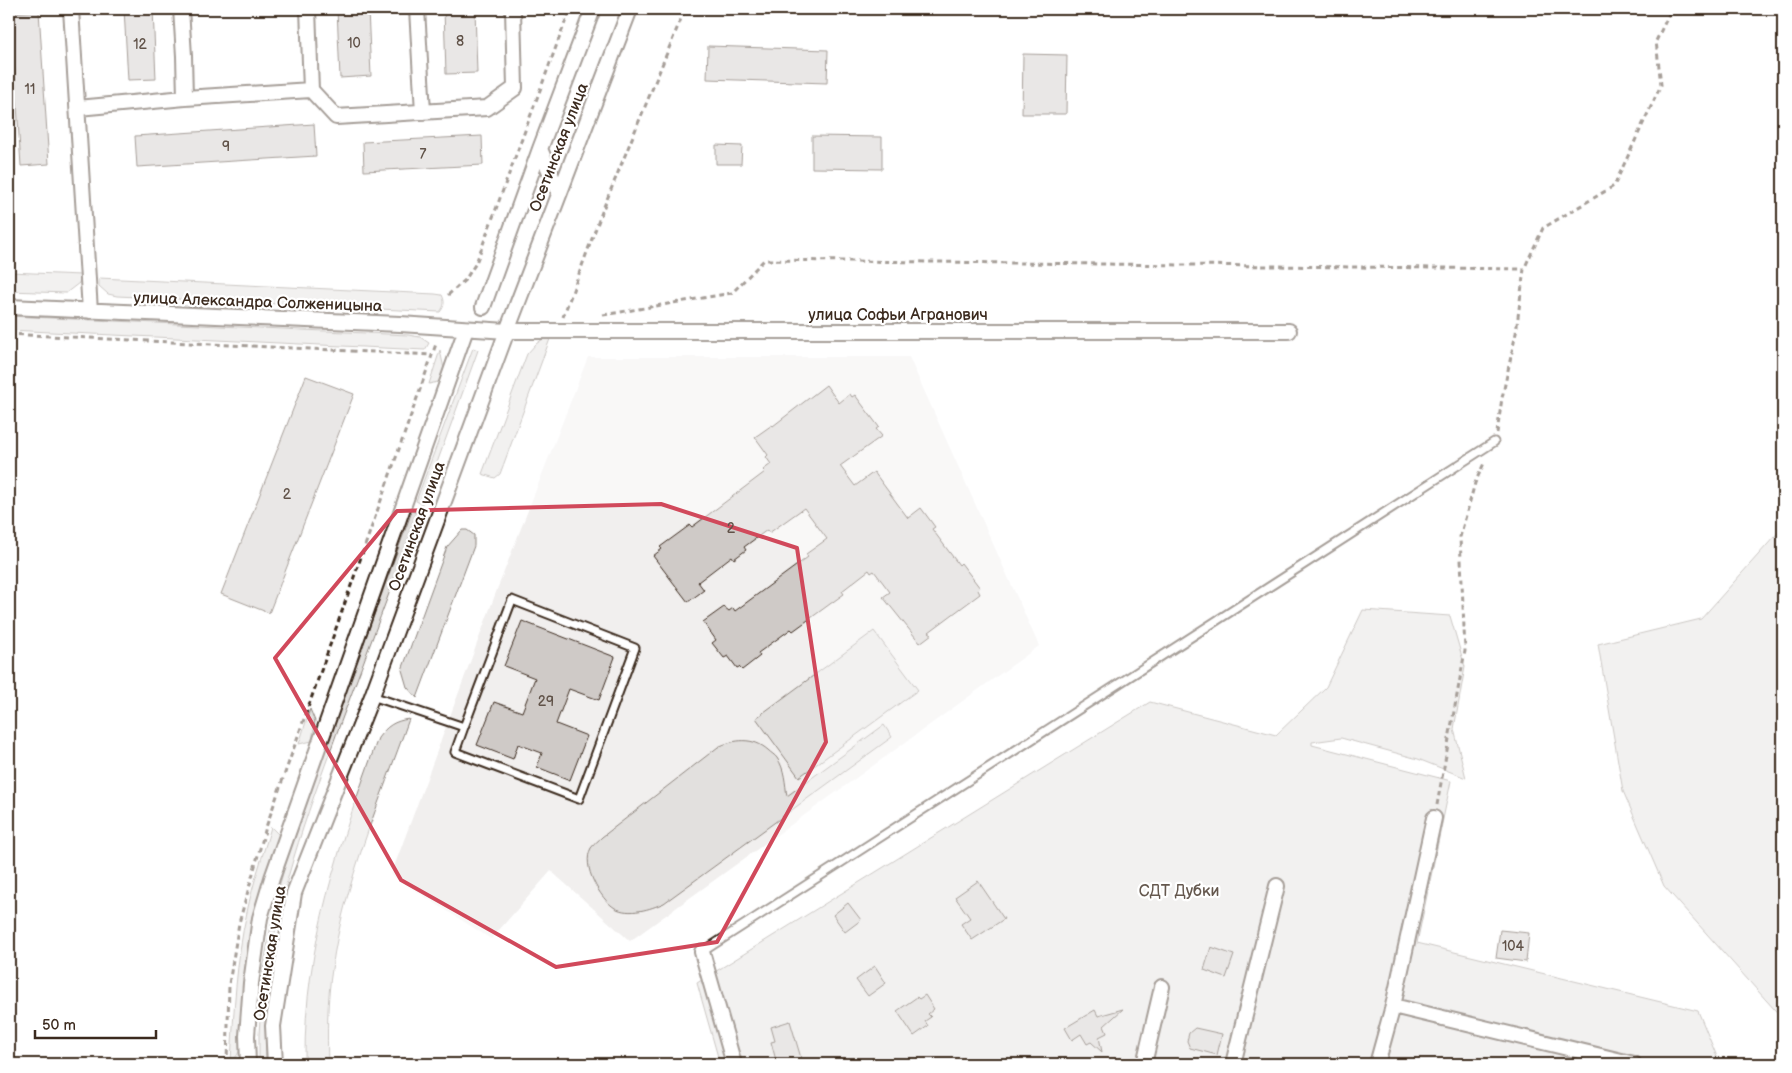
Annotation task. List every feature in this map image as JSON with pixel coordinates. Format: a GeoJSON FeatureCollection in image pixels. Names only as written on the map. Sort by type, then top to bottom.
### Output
{"type":"FeatureCollection","features":[{"type":"Feature","properties":{"kind":"street"},"geometry":{"type":"LineString","coordinates":[[71,9],[90,311]]}},
{"type":"Feature","properties":{"kind":"street"},"geometry":{"type":"LineString","coordinates":[[181,9],[185,98]]}},
{"type":"Feature","properties":{"kind":"street"},"geometry":{"type":"LineString","coordinates":[[308,9],[311,90],[336,117],[486,108],[515,88],[513,9]]}},
{"type":"Feature","properties":{"kind":"street"},"geometry":{"type":"LineString","coordinates":[[417,9],[423,112]]}},
{"type":"Feature","properties":{"kind":"street","name":"Осетинская улица"},"geometry":{"type":"LineString","coordinates":[[484,307],[540,149],[593,9]]}},
{"type":"Feature","properties":{"kind":"street","name":"Осетинская улица"},"geometry":{"type":"LineString","coordinates":[[274,1064],[273,1026],[294,893],[372,696],[506,331],[630,9]]}},
{"type":"Feature","properties":{"kind":"street"},"geometry":{"type":"LineString","coordinates":[[78,108],[185,98],[311,90]]}},
{"type":"Feature","properties":{"kind":"street"},"geometry":{"type":"LineString","coordinates":[[540,149],[560,193]]}},
{"type":"Feature","properties":{"kind":"street","name":"улица Александра Солженицына"},"geometry":{"type":"LineString","coordinates":[[9,306],[506,331]]}},
{"type":"Feature","properties":{"kind":"street","name":"Осетинская улица"},"geometry":{"type":"LineString","coordinates":[[248,1064],[247,1036],[251,983],[262,910],[466,329]]}},
{"type":"Feature","properties":{"kind":"street","name":"улица Софьи Агранович"},"geometry":{"type":"LineString","coordinates":[[506,331],[1289,331]]}},
{"type":"Feature","properties":{"kind":"street"},"geometry":{"type":"LineString","coordinates":[[1377,1064],[1393,1006],[1434,818]]}},
{"type":"Feature","properties":{"kind":"street"},"geometry":{"type":"LineString","coordinates":[[1233,1064],[1277,886]]}},
{"type":"Feature","properties":{"kind":"street"},"geometry":{"type":"LineString","coordinates":[[702,952],[734,1064]]}},
{"type":"Feature","properties":{"kind":"street"},"geometry":{"type":"LineString","coordinates":[[1144,1064],[1162,987]]}},
{"type":"Feature","properties":{"kind":"street"},"geometry":{"type":"LineString","coordinates":[[1393,1006],[1634,1064]]}},
{"type":"Feature","properties":{"kind":"lane"},"geometry":{"type":"LineString","coordinates":[[702,952],[1494,442]]}},
{"type":"Feature","properties":{"kind":"lane"},"geometry":{"type":"LineString","coordinates":[[512,600],[635,648],[578,799],[455,752],[464,727],[512,600]]}},
{"type":"Feature","properties":{"kind":"lane"},"geometry":{"type":"LineString","coordinates":[[372,696],[464,727]]}},
{"type":"Feature","properties":{"kind":"path"},"geometry":{"type":"LineString","coordinates":[[448,295],[465,280],[476,263],[570,9]]}},
{"type":"Feature","properties":{"kind":"path"},"geometry":{"type":"LineString","coordinates":[[570,320],[561,322],[603,209],[685,9]]}},
{"type":"Feature","properties":{"kind":"path"},"geometry":{"type":"LineString","coordinates":[[1434,818],[1466,651],[1460,537],[1475,483],[1494,442],[1516,333],[1524,269],[1543,228],[1614,186],[1661,85],[1656,41],[1670,12],[1680,9]]}},
{"type":"Feature","properties":{"kind":"path"},"geometry":{"type":"LineString","coordinates":[[599,316],[732,293],[764,260],[1524,269]]}},
{"type":"Feature","properties":{"kind":"path"},"geometry":{"type":"LineString","coordinates":[[9,334],[432,355]]}},
{"type":"Feature","properties":{"kind":"path"},"geometry":{"type":"LineString","coordinates":[[227,1064],[229,984],[239,923],[266,827],[436,344]]}},
{"type":"Feature","properties":{"kind":"highlighted area"},"geometry":{"type":"Polygon","coordinates":[[[661,504],[797,548],[826,742],[717,942],[556,967],[401,880],[275,658],[397,511],[661,504]]]}},
{"type":"Feature","properties":{"kind":"shaded area"},"geometry":{"type":"Polygon","coordinates":[[[588,357],[909,357],[1039,646],[630,941],[551,871],[491,939],[391,875],[498,587],[588,357]]]}},
{"type":"Feature","properties":{"kind":"green space"},"geometry":{"type":"Polygon","coordinates":[[[9,272],[81,275],[79,283],[66,293],[9,291],[9,272]]]}},
{"type":"Feature","properties":{"kind":"green space"},"geometry":{"type":"Polygon","coordinates":[[[99,278],[435,294],[442,295],[444,304],[440,312],[117,296],[108,294],[99,286],[99,278]]]}},
{"type":"Feature","properties":{"kind":"green space"},"geometry":{"type":"Polygon","coordinates":[[[9,316],[408,335],[420,337],[429,343],[425,350],[9,330],[9,316]]]}},
{"type":"Feature","properties":{"kind":"green space"},"geometry":{"type":"Polygon","coordinates":[[[543,339],[550,339],[500,474],[495,478],[482,474],[527,354],[543,339]]]}},
{"type":"Feature","properties":{"kind":"green space"},"geometry":{"type":"Polygon","coordinates":[[[473,348],[478,350],[422,504],[416,501],[473,348]]]}},
{"type":"Feature","properties":{"kind":"green space"},"geometry":{"type":"Polygon","coordinates":[[[440,350],[444,369],[442,381],[429,384],[440,350]]]}},
{"type":"Feature","properties":{"kind":"green space"},"geometry":{"type":"Polygon","coordinates":[[[412,511],[419,513],[319,781],[289,874],[274,938],[269,970],[266,1064],[259,1064],[263,969],[276,898],[294,834],[412,511]]]}},
{"type":"Feature","properties":{"kind":"green space"},"geometry":{"type":"Polygon","coordinates":[[[1783,527],[1783,1019],[1664,886],[1623,791],[1598,644],[1701,619],[1783,527]]]}},
{"type":"Feature","properties":{"kind":"green space"},"geometry":{"type":"Polygon","coordinates":[[[462,530],[467,530],[474,535],[474,546],[417,698],[407,687],[402,670],[447,547],[462,530]]]}},
{"type":"Feature","properties":{"kind":"green space","name":"СДТ Дубки"},"geometry":{"type":"Polygon","coordinates":[[[1363,610],[1450,616],[1465,667],[1454,729],[1466,778],[1418,759],[1341,738],[1312,742],[1312,745],[1451,781],[1417,943],[1698,1011],[1720,1064],[720,1064],[697,983],[1150,702],[1276,735],[1326,687],[1363,610]]]}},
{"type":"Feature","properties":{"kind":"green space"},"geometry":{"type":"Polygon","coordinates":[[[874,631],[918,690],[799,777],[756,718],[874,631]]]}},
{"type":"Feature","properties":{"kind":"green space"},"geometry":{"type":"Polygon","coordinates":[[[310,709],[315,721],[312,741],[299,744],[310,709]]]}},
{"type":"Feature","properties":{"kind":"green space"},"geometry":{"type":"Polygon","coordinates":[[[409,719],[364,842],[345,905],[330,981],[328,1064],[307,1064],[305,1059],[306,1017],[311,976],[327,896],[338,856],[378,738],[391,725],[409,719]]]}},
{"type":"Feature","properties":{"kind":"green space"},"geometry":{"type":"Polygon","coordinates":[[[884,725],[892,737],[664,903],[640,911],[621,910],[609,904],[598,890],[588,864],[591,848],[602,837],[718,747],[737,741],[750,741],[762,746],[780,762],[787,796],[884,725]]]}},
{"type":"Feature","properties":{"kind":"green space"},"geometry":{"type":"Polygon","coordinates":[[[271,827],[281,837],[240,1050],[231,1061],[236,986],[243,930],[252,890],[271,827]]]}},
{"type":"Feature","properties":{"kind":"building"},"geometry":{"type":"Polygon","coordinates":[[[124,9],[153,9],[156,79],[128,80],[124,9]]]}},
{"type":"Feature","properties":{"kind":"building"},"geometry":{"type":"Polygon","coordinates":[[[337,9],[368,9],[371,76],[340,78],[337,9]]]}},
{"type":"Feature","properties":{"kind":"building"},"geometry":{"type":"Polygon","coordinates":[[[444,9],[475,9],[477,73],[446,74],[444,9]]]}},
{"type":"Feature","properties":{"kind":"building"},"geometry":{"type":"Polygon","coordinates":[[[39,11],[49,164],[21,166],[11,13],[39,11]]]}},
{"type":"Feature","properties":{"kind":"building"},"geometry":{"type":"Polygon","coordinates":[[[708,46],[828,50],[827,83],[707,79],[708,46]]]}},
{"type":"Feature","properties":{"kind":"building"},"geometry":{"type":"Polygon","coordinates":[[[1023,54],[1067,55],[1066,114],[1022,114],[1023,54]]]}},
{"type":"Feature","properties":{"kind":"building"},"geometry":{"type":"Polygon","coordinates":[[[314,124],[316,156],[137,167],[135,136],[314,124]]]}},
{"type":"Feature","properties":{"kind":"building"},"geometry":{"type":"Polygon","coordinates":[[[482,136],[483,165],[364,171],[363,142],[482,136]]]}},
{"type":"Feature","properties":{"kind":"building"},"geometry":{"type":"Polygon","coordinates":[[[812,136],[882,137],[882,169],[812,168],[812,136]]]}},
{"type":"Feature","properties":{"kind":"building"},"geometry":{"type":"Polygon","coordinates":[[[716,145],[742,146],[741,164],[716,164],[716,145]]]}},
{"type":"Feature","properties":{"kind":"building"},"geometry":{"type":"Polygon","coordinates":[[[306,376],[354,394],[269,613],[221,594],[306,376]]]}},
{"type":"Feature","properties":{"kind":"building"},"geometry":{"type":"Polygon","coordinates":[[[826,385],[839,403],[850,394],[852,397],[855,395],[879,427],[876,429],[882,436],[840,466],[855,486],[874,472],[908,518],[921,508],[935,527],[932,529],[959,565],[961,563],[980,588],[978,590],[980,594],[929,632],[932,634],[920,643],[883,597],[890,592],[874,571],[871,573],[869,570],[842,591],[844,594],[793,631],[791,629],[758,653],[760,656],[742,670],[739,667],[737,668],[728,656],[724,658],[712,643],[716,640],[703,622],[724,607],[729,611],[733,608],[735,611],[808,557],[806,554],[827,539],[804,508],[769,533],[767,530],[744,547],[746,550],[734,559],[732,556],[698,582],[704,590],[688,602],[653,556],[662,549],[660,547],[690,525],[692,527],[765,472],[763,470],[771,464],[766,457],[768,455],[755,437],[773,426],[826,385]]]}},
{"type":"Feature","properties":{"kind":"building"},"geometry":{"type":"Polygon","coordinates":[[[522,621],[615,657],[599,700],[569,689],[556,724],[587,736],[570,780],[537,767],[542,753],[518,744],[513,759],[477,745],[494,702],[522,712],[535,678],[504,666],[522,621]]]}},
{"type":"Feature","properties":{"kind":"building"},"geometry":{"type":"Polygon","coordinates":[[[978,881],[1004,919],[972,940],[961,924],[970,918],[955,897],[978,881]]]}},
{"type":"Feature","properties":{"kind":"building"},"geometry":{"type":"Polygon","coordinates":[[[848,903],[861,920],[845,932],[833,915],[848,903]]]}},
{"type":"Feature","properties":{"kind":"building"},"geometry":{"type":"Polygon","coordinates":[[[1500,930],[1529,933],[1526,962],[1496,958],[1500,930]]]}},
{"type":"Feature","properties":{"kind":"building"},"geometry":{"type":"Polygon","coordinates":[[[1211,947],[1234,955],[1226,978],[1204,970],[1211,947]]]}},
{"type":"Feature","properties":{"kind":"building"},"geometry":{"type":"Polygon","coordinates":[[[875,966],[886,983],[868,996],[856,980],[875,966]]]}},
{"type":"Feature","properties":{"kind":"building"},"geometry":{"type":"Polygon","coordinates":[[[925,995],[934,1009],[928,1014],[931,1017],[925,1021],[928,1026],[914,1036],[897,1011],[917,997],[919,999],[925,995]]]}},
{"type":"Feature","properties":{"kind":"building"},"geometry":{"type":"Polygon","coordinates":[[[1123,1009],[1104,1026],[1107,1033],[1099,1037],[1102,1052],[1091,1042],[1087,1044],[1081,1034],[1072,1040],[1065,1028],[1095,1010],[1098,1016],[1123,1009]]]}},
{"type":"Feature","properties":{"kind":"building"},"geometry":{"type":"Polygon","coordinates":[[[790,1021],[801,1058],[777,1064],[771,1042],[775,1041],[771,1027],[790,1021]]]}},
{"type":"Feature","properties":{"kind":"building"},"geometry":{"type":"Polygon","coordinates":[[[1195,1028],[1222,1034],[1217,1055],[1190,1048],[1187,1041],[1189,1033],[1195,1028]]]}}]}
